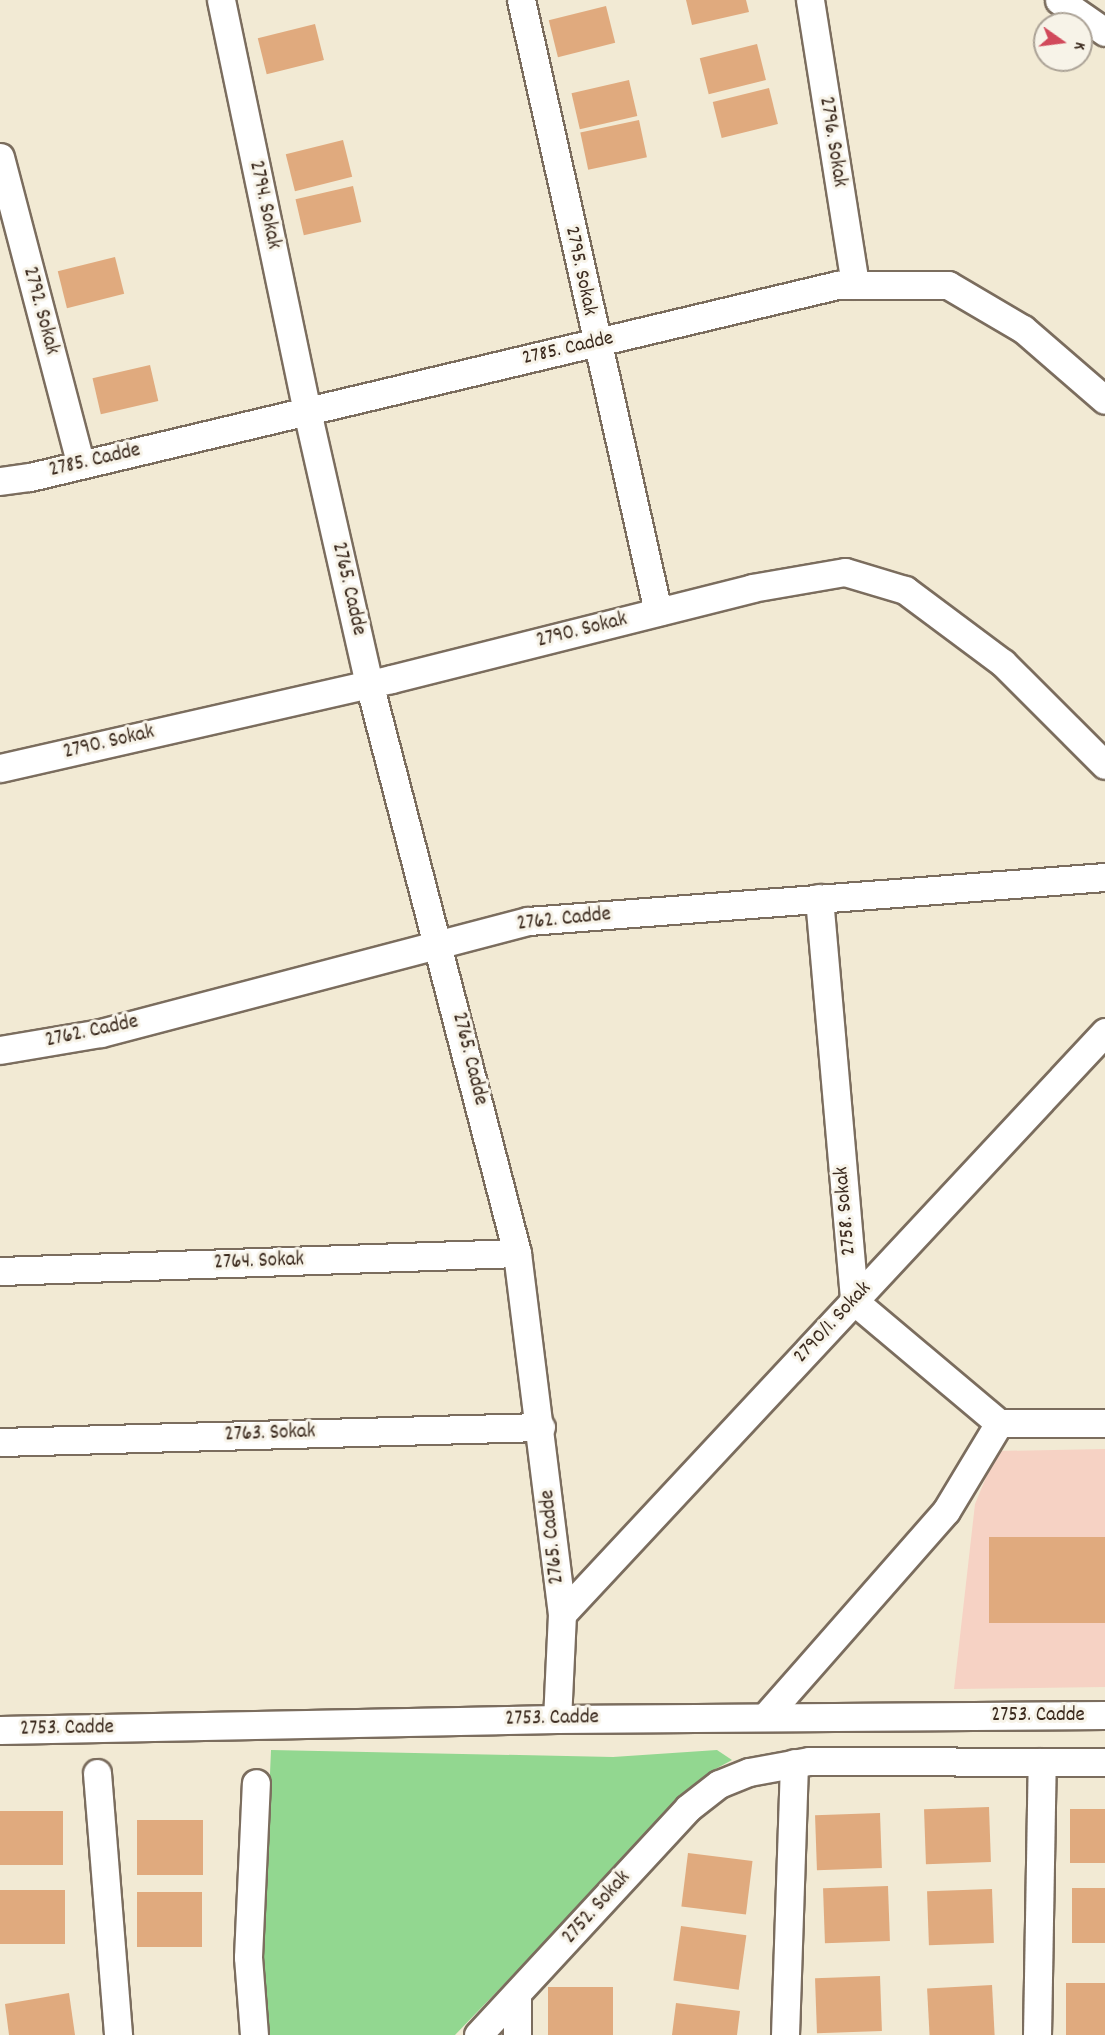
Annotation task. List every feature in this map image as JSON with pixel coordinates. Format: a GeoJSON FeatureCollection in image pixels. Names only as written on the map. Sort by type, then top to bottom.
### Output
{"type":"FeatureCollection","features":[{"type":"Feature","properties":{"kind":"street","name":"2794. Sokak"},"geometry":{"type":"LineString","coordinates":[[221,0],[307,411]]}},
{"type":"Feature","properties":{"kind":"street","name":"2795. Sokak"},"geometry":{"type":"LineString","coordinates":[[521,0],[658,612]]}},
{"type":"Feature","properties":{"kind":"street","name":"2796. Sokak"},"geometry":{"type":"LineString","coordinates":[[810,0],[855,284]]}},
{"type":"Feature","properties":{"kind":"street"},"geometry":{"type":"LineString","coordinates":[[1059,0],[1105,32]]}},
{"type":"Feature","properties":{"kind":"street","name":"2792. Sokak"},"geometry":{"type":"LineString","coordinates":[[0,157],[81,465]]}},
{"type":"Feature","properties":{"kind":"street","name":"2785. Cadde"},"geometry":{"type":"LineString","coordinates":[[0,481],[81,465],[837,285],[948,285],[1023,329],[1105,400]]}},
{"type":"Feature","properties":{"kind":"street","name":"2765. Cadde"},"geometry":{"type":"LineString","coordinates":[[307,411],[369,684],[440,944],[517,1253],[541,1427],[561,1614],[557,1719]]}},
{"type":"Feature","properties":{"kind":"street","name":"2790. Sokak"},"geometry":{"type":"LineString","coordinates":[[0,768],[369,684],[752,588],[845,572],[905,590],[1003,663],[1105,765]]}},
{"type":"Feature","properties":{"kind":"street","name":"2762. Cadde"},"geometry":{"type":"LineString","coordinates":[[0,1050],[101,1033],[528,921],[1105,877]]}},
{"type":"Feature","properties":{"kind":"street","name":"2758. Sokak"},"geometry":{"type":"LineString","coordinates":[[819,898],[854,1301]]}},
{"type":"Feature","properties":{"kind":"street","name":"2790/1. Sokak"},"geometry":{"type":"LineString","coordinates":[[561,1614],[1105,1032]]}},
{"type":"Feature","properties":{"kind":"street","name":"2764. Sokak"},"geometry":{"type":"LineString","coordinates":[[0,1271],[517,1253]]}},
{"type":"Feature","properties":{"kind":"street"},"geometry":{"type":"LineString","coordinates":[[854,1301],[999,1423],[1105,1423]]}},
{"type":"Feature","properties":{"kind":"street"},"geometry":{"type":"LineString","coordinates":[[765,1718],[946,1511],[999,1423]]}},
{"type":"Feature","properties":{"kind":"street","name":"2763. Sokak"},"geometry":{"type":"LineString","coordinates":[[0,1442],[541,1427]]}},
{"type":"Feature","properties":{"kind":"street","name":"2753. Cadde"},"geometry":{"type":"LineString","coordinates":[[0,1730],[557,1719],[1105,1715]]}},
{"type":"Feature","properties":{"kind":"street"},"geometry":{"type":"LineString","coordinates":[[1037,2035],[1042,1761]]}},
{"type":"Feature","properties":{"kind":"street","name":"2752. Sokak"},"geometry":{"type":"LineString","coordinates":[[478,2035],[517,1996],[688,1808],[719,1784],[749,1772],[794,1763],[1105,1762]]}},
{"type":"Feature","properties":{"kind":"street"},"geometry":{"type":"LineString","coordinates":[[785,2035],[794,1763]]}},
{"type":"Feature","properties":{"kind":"street"},"geometry":{"type":"LineString","coordinates":[[97,1773],[118,2035]]}},
{"type":"Feature","properties":{"kind":"street"},"geometry":{"type":"LineString","coordinates":[[254,2035],[248,1957],[256,1783]]}},
{"type":"Feature","properties":{"kind":"street"},"geometry":{"type":"LineString","coordinates":[[517,1996],[517,2035]]}},
{"type":"Feature","properties":{"kind":"shaded area"},"geometry":{"type":"Polygon","coordinates":[[[1105,1449],[1105,1687],[954,1689],[975,1504],[997,1451],[1105,1449]]]}},
{"type":"Feature","properties":{"kind":"green space"},"geometry":{"type":"Polygon","coordinates":[[[271,1750],[613,1757],[717,1750],[732,1760],[708,1773],[455,2035],[265,2035],[260,2009],[271,1750]]]}},
{"type":"Feature","properties":{"kind":"building"},"geometry":{"type":"Polygon","coordinates":[[[686,0],[746,0],[749,12],[692,25],[686,0]]]}},
{"type":"Feature","properties":{"kind":"building"},"geometry":{"type":"Polygon","coordinates":[[[606,6],[615,43],[558,57],[549,20],[606,6]]]}},
{"type":"Feature","properties":{"kind":"building"},"geometry":{"type":"Polygon","coordinates":[[[315,24],[324,60],[267,74],[258,38],[315,24]]]}},
{"type":"Feature","properties":{"kind":"building"},"geometry":{"type":"Polygon","coordinates":[[[757,44],[766,80],[709,94],[700,58],[757,44]]]}},
{"type":"Feature","properties":{"kind":"building"},"geometry":{"type":"Polygon","coordinates":[[[629,80],[637,116],[580,129],[572,93],[629,80]]]}},
{"type":"Feature","properties":{"kind":"building"},"geometry":{"type":"Polygon","coordinates":[[[769,88],[778,124],[722,138],[713,102],[769,88]]]}},
{"type":"Feature","properties":{"kind":"building"},"geometry":{"type":"Polygon","coordinates":[[[639,120],[647,157],[588,170],[580,132],[639,120]]]}},
{"type":"Feature","properties":{"kind":"building"},"geometry":{"type":"Polygon","coordinates":[[[343,140],[352,177],[295,191],[286,154],[343,140]]]}},
{"type":"Feature","properties":{"kind":"building"},"geometry":{"type":"Polygon","coordinates":[[[353,186],[361,222],[304,235],[296,199],[353,186]]]}},
{"type":"Feature","properties":{"kind":"building"},"geometry":{"type":"Polygon","coordinates":[[[115,257],[124,294],[67,308],[58,271],[115,257]]]}},
{"type":"Feature","properties":{"kind":"building"},"geometry":{"type":"Polygon","coordinates":[[[150,365],[158,401],[101,414],[93,378],[150,365]]]}},
{"type":"Feature","properties":{"kind":"building"},"geometry":{"type":"Polygon","coordinates":[[[989,1537],[1105,1537],[1105,1623],[989,1623],[989,1537]]]}},
{"type":"Feature","properties":{"kind":"building"},"geometry":{"type":"Polygon","coordinates":[[[989,1807],[991,1862],[926,1864],[924,1809],[989,1807]]]}},
{"type":"Feature","properties":{"kind":"building"},"geometry":{"type":"Polygon","coordinates":[[[1070,1809],[1105,1809],[1105,1863],[1070,1863],[1070,1809]]]}},
{"type":"Feature","properties":{"kind":"building"},"geometry":{"type":"Polygon","coordinates":[[[0,1811],[63,1811],[63,1865],[0,1865],[0,1811]]]}},
{"type":"Feature","properties":{"kind":"building"},"geometry":{"type":"Polygon","coordinates":[[[880,1813],[882,1868],[817,1870],[815,1815],[880,1813]]]}},
{"type":"Feature","properties":{"kind":"building"},"geometry":{"type":"Polygon","coordinates":[[[137,1820],[203,1820],[203,1875],[137,1875],[137,1820]]]}},
{"type":"Feature","properties":{"kind":"building"},"geometry":{"type":"Polygon","coordinates":[[[688,1853],[753,1861],[746,1915],[681,1907],[688,1853]]]}},
{"type":"Feature","properties":{"kind":"building"},"geometry":{"type":"Polygon","coordinates":[[[888,1886],[890,1941],[825,1943],[823,1888],[888,1886]]]}},
{"type":"Feature","properties":{"kind":"building"},"geometry":{"type":"Polygon","coordinates":[[[1072,1888],[1105,1888],[1105,1943],[1072,1943],[1072,1888]]]}},
{"type":"Feature","properties":{"kind":"building"},"geometry":{"type":"Polygon","coordinates":[[[992,1889],[994,1943],[929,1945],[927,1891],[992,1889]]]}},
{"type":"Feature","properties":{"kind":"building"},"geometry":{"type":"Polygon","coordinates":[[[0,1890],[65,1890],[65,1944],[0,1944],[0,1890]]]}},
{"type":"Feature","properties":{"kind":"building"},"geometry":{"type":"Polygon","coordinates":[[[137,1892],[202,1892],[202,1947],[137,1947],[137,1892]]]}},
{"type":"Feature","properties":{"kind":"building"},"geometry":{"type":"Polygon","coordinates":[[[681,1926],[746,1935],[739,1990],[673,1980],[681,1926]]]}},
{"type":"Feature","properties":{"kind":"building"},"geometry":{"type":"Polygon","coordinates":[[[880,1976],[882,2031],[817,2033],[815,1978],[880,1976]]]}},
{"type":"Feature","properties":{"kind":"building"},"geometry":{"type":"Polygon","coordinates":[[[1066,1983],[1105,1983],[1105,2035],[1066,2035],[1066,1983]]]}},
{"type":"Feature","properties":{"kind":"building"},"geometry":{"type":"Polygon","coordinates":[[[992,1985],[995,2035],[930,2035],[927,1988],[992,1985]]]}},
{"type":"Feature","properties":{"kind":"building"},"geometry":{"type":"Polygon","coordinates":[[[548,1987],[613,1987],[613,2035],[548,2035],[548,1987]]]}},
{"type":"Feature","properties":{"kind":"building"},"geometry":{"type":"Polygon","coordinates":[[[69,1993],[75,2035],[9,2035],[5,2004],[69,1993]]]}},
{"type":"Feature","properties":{"kind":"building"},"geometry":{"type":"Polygon","coordinates":[[[676,2003],[740,2011],[737,2035],[672,2035],[676,2003]]]}}]}
